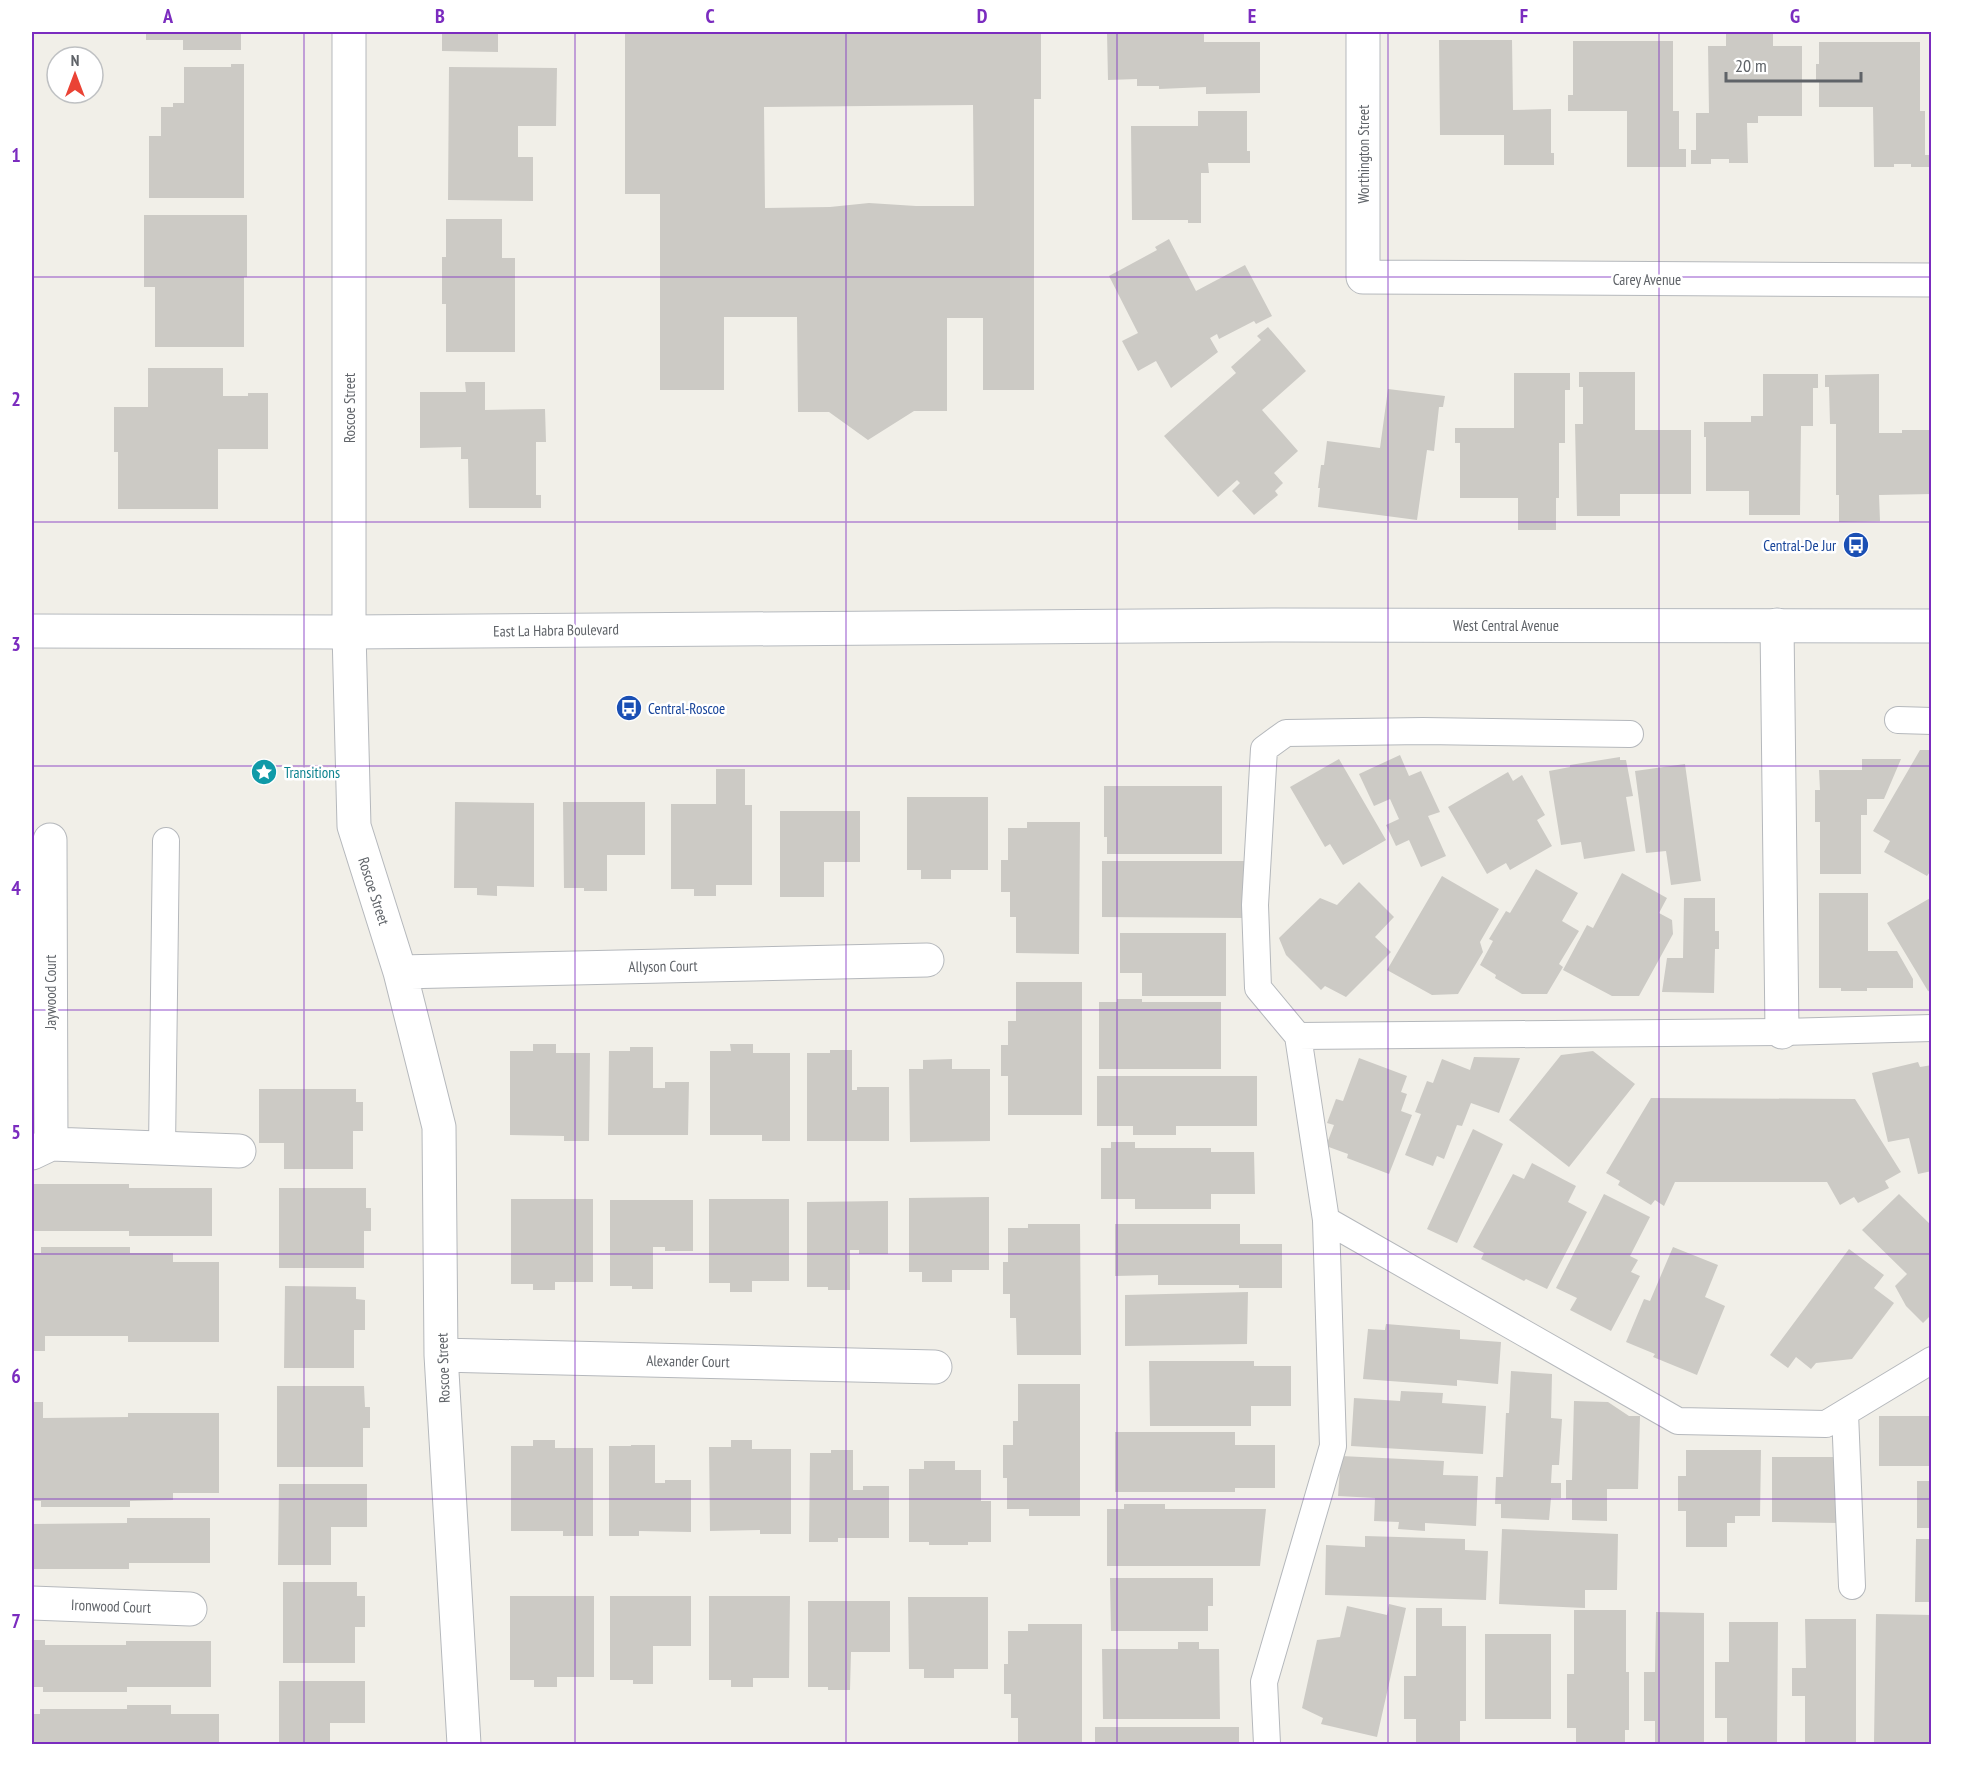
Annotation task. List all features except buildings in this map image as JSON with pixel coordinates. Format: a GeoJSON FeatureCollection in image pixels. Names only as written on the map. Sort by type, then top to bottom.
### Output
{"type":"FeatureCollection","features":[{"type":"Feature","properties":{"kind":"street","name":"Roscoe Street"},"geometry":{"type":"LineString","coordinates":[[349,32],[349,632],[354,826],[400,972],[439,1127],[441,1355],[464,1744]]}},
{"type":"Feature","properties":{"kind":"street","name":"Worthington Street"},"geometry":{"type":"LineString","coordinates":[[1363,32],[1363,277]]}},
{"type":"Feature","properties":{"kind":"street","name":"Carey Avenue"},"geometry":{"type":"LineString","coordinates":[[1363,277],[1932,280]]}},
{"type":"Feature","properties":{"kind":"street"},"geometry":{"type":"LineString","coordinates":[[1777,625],[1782,1032]]}},
{"type":"Feature","properties":{"kind":"street","name":"West Central Avenue"},"geometry":{"type":"LineString","coordinates":[[1080,627],[1932,626]]}},
{"type":"Feature","properties":{"kind":"street","name":"East La Habra Boulevard"},"geometry":{"type":"LineString","coordinates":[[32,631],[349,632],[1080,627]]}},
{"type":"Feature","properties":{"kind":"street","name":"Jaywood Court"},"geometry":{"type":"LineString","coordinates":[[50,840],[41,1148],[162,1148],[239,1151]]}},
{"type":"Feature","properties":{"kind":"street","name":"Allyson Court"},"geometry":{"type":"LineString","coordinates":[[400,972],[927,960]]}},
{"type":"Feature","properties":{"kind":"street","name":"Alexander Court"},"geometry":{"type":"LineString","coordinates":[[441,1355],[935,1367]]}},
{"type":"Feature","properties":{"kind":"street","name":"Ironwood Court"},"geometry":{"type":"LineString","coordinates":[[32,1603],[190,1609]]}},
{"type":"Feature","properties":{"kind":"lane"},"geometry":{"type":"LineString","coordinates":[[1898,720],[1932,721]]}},
{"type":"Feature","properties":{"kind":"lane"},"geometry":{"type":"LineString","coordinates":[[1267,1744],[1264,1682],[1333,1446],[1326,1220],[1298,1036],[1258,988],[1255,905],[1264,749],[1286,733],[1423,731],[1630,734]]}},
{"type":"Feature","properties":{"kind":"lane"},"geometry":{"type":"LineString","coordinates":[[162,1148],[166,841]]}},
{"type":"Feature","properties":{"kind":"lane"},"geometry":{"type":"LineString","coordinates":[[1298,1036],[1782,1032],[1932,1028]]}},
{"type":"Feature","properties":{"kind":"lane"},"geometry":{"type":"LineString","coordinates":[[1326,1220],[1678,1421],[1826,1424],[1932,1360]]}},
{"type":"Feature","properties":{"kind":"lane"},"geometry":{"type":"LineString","coordinates":[[1845,1413],[1852,1586]]}},
{"type":"Feature","properties":{"kind":"place","name":"Central-De Jur"},"geometry":{"type":"Point","coordinates":[1856,545]}},
{"type":"Feature","properties":{"kind":"place","name":"Central-Roscoe"},"geometry":{"type":"Point","coordinates":[629,708]}},
{"type":"Feature","properties":{"kind":"place","name":"Transitions"},"geometry":{"type":"Point","coordinates":[264,772]}}]}
